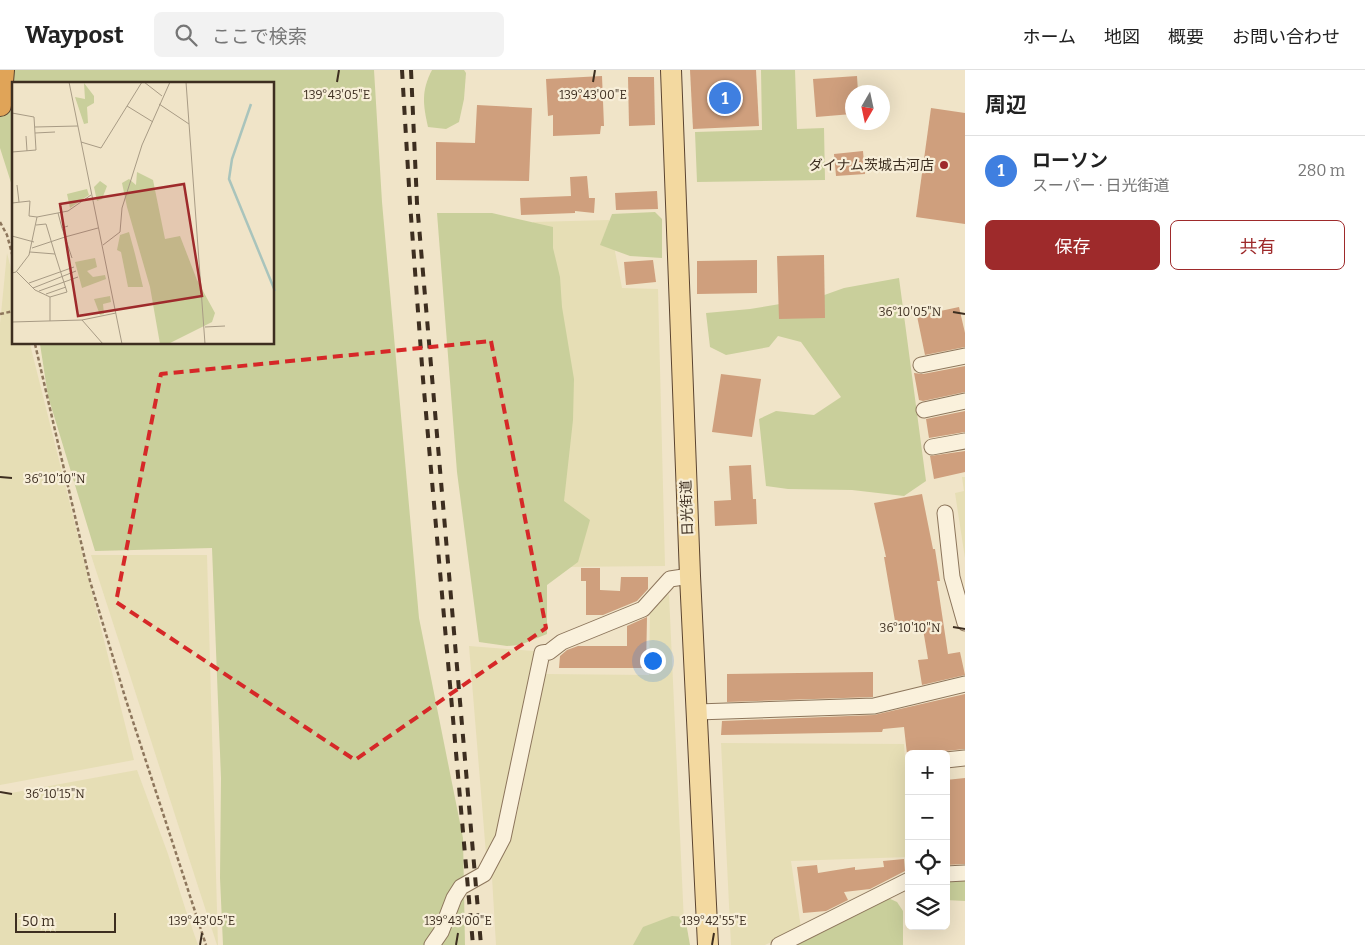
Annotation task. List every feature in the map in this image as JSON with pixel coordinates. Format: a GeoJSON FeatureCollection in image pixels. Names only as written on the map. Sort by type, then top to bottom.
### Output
{"type":"FeatureCollection","features":[{"type":"Feature","properties":{"kind":"highway"},"geometry":{"type":"LineString","coordinates":[[0,105],[3,70]]}},
{"type":"Feature","properties":{"kind":"main road","name":"日光街道"},"geometry":{"type":"LineString","coordinates":[[671,70],[690,576],[708,945]]}},
{"type":"Feature","properties":{"kind":"street"},"geometry":{"type":"LineString","coordinates":[[921,364],[965,356]]}},
{"type":"Feature","properties":{"kind":"street"},"geometry":{"type":"LineString","coordinates":[[924,410],[965,401]]}},
{"type":"Feature","properties":{"kind":"street"},"geometry":{"type":"LineString","coordinates":[[932,447],[965,440]]}},
{"type":"Feature","properties":{"kind":"street"},"geometry":{"type":"LineString","coordinates":[[945,513],[952,577],[965,623]]}},
{"type":"Feature","properties":{"kind":"street"},"geometry":{"type":"LineString","coordinates":[[432,945],[441,932],[454,898],[461,887],[484,874],[503,838],[542,652],[549,652],[562,642],[642,609],[670,579],[690,576]]}},
{"type":"Feature","properties":{"kind":"street"},"geometry":{"type":"LineString","coordinates":[[696,712],[874,706],[965,684]]}},
{"type":"Feature","properties":{"kind":"street"},"geometry":{"type":"LineString","coordinates":[[950,760],[965,758]]}},
{"type":"Feature","properties":{"kind":"street"},"geometry":{"type":"LineString","coordinates":[[950,874],[965,873]]}},
{"type":"Feature","properties":{"kind":"street"},"geometry":{"type":"LineString","coordinates":[[778,945],[905,882]]}},
{"type":"Feature","properties":{"kind":"path"},"geometry":{"type":"LineString","coordinates":[[0,222],[7,235],[12,254]]}},
{"type":"Feature","properties":{"kind":"path"},"geometry":{"type":"LineString","coordinates":[[35,345],[90,581],[124,697],[206,945]]}},
{"type":"Feature","properties":{"kind":"highlighted area"},"geometry":{"type":"Polygon","coordinates":[[[491,341],[546,628],[355,760],[116,602],[161,374],[491,341]]]}},
{"type":"Feature","properties":{"kind":"shaded area"},"geometry":{"type":"Polygon","coordinates":[[[609,220],[622,288],[658,289],[665,566],[560,567],[533,222],[609,220]]]}},
{"type":"Feature","properties":{"kind":"shaded area"},"geometry":{"type":"Polygon","coordinates":[[[7,253],[12,272],[12,345],[30,345],[134,760],[0,785],[0,324],[7,253]]]}},
{"type":"Feature","properties":{"kind":"shaded area"},"geometry":{"type":"Polygon","coordinates":[[[962,477],[965,477],[965,558],[955,493],[964,491],[962,477]]]}},
{"type":"Feature","properties":{"kind":"shaded area"},"geometry":{"type":"Polygon","coordinates":[[[91,555],[207,555],[218,945],[217,945],[91,555]]]}},
{"type":"Feature","properties":{"kind":"shaded area"},"geometry":{"type":"Polygon","coordinates":[[[669,594],[685,945],[496,945],[492,877],[517,814],[545,674],[649,675],[650,609],[669,594]]]}},
{"type":"Feature","properties":{"kind":"shaded area"},"geometry":{"type":"Polygon","coordinates":[[[469,646],[534,651],[498,837],[486,854],[469,646]]]}},
{"type":"Feature","properties":{"kind":"shaded area"},"geometry":{"type":"Polygon","coordinates":[[[721,743],[904,744],[905,857],[791,861],[801,928],[765,945],[731,945],[721,743]]]}},
{"type":"Feature","properties":{"kind":"shaded area"},"geometry":{"type":"Polygon","coordinates":[[[137,770],[168,854],[198,945],[0,945],[0,795],[137,770]]]}},
{"type":"Feature","properties":{"kind":"green space"},"geometry":{"type":"Polygon","coordinates":[[[0,70],[374,70],[382,202],[419,618],[463,838],[465,945],[223,945],[220,878],[221,778],[212,548],[95,551],[48,396],[40,345],[275,345],[275,82],[12,82],[12,186],[0,148],[0,70]]]}},
{"type":"Feature","properties":{"kind":"green space"},"geometry":{"type":"Polygon","coordinates":[[[432,70],[464,70],[466,73],[464,99],[459,122],[446,129],[428,127],[424,98],[428,78],[432,70]]]}},
{"type":"Feature","properties":{"kind":"green space"},"geometry":{"type":"Polygon","coordinates":[[[761,70],[795,70],[797,129],[824,128],[825,180],[697,182],[695,132],[762,130],[761,70]]]}},
{"type":"Feature","properties":{"kind":"green space"},"geometry":{"type":"Polygon","coordinates":[[[655,212],[662,219],[662,258],[630,256],[600,245],[612,214],[655,212]]]}},
{"type":"Feature","properties":{"kind":"green space"},"geometry":{"type":"Polygon","coordinates":[[[437,213],[492,213],[553,227],[553,248],[560,277],[562,307],[574,379],[573,420],[564,501],[590,520],[578,562],[547,585],[547,634],[520,645],[507,646],[479,642],[457,472],[437,213]]]}},
{"type":"Feature","properties":{"kind":"green space"},"geometry":{"type":"Polygon","coordinates":[[[899,278],[926,481],[904,496],[852,490],[788,489],[766,486],[759,419],[776,411],[814,415],[841,397],[801,342],[778,336],[769,347],[726,355],[710,347],[706,313],[750,309],[816,298],[844,288],[899,278]]]}},
{"type":"Feature","properties":{"kind":"green space"},"geometry":{"type":"Polygon","coordinates":[[[950,879],[965,879],[965,901],[950,900],[950,879]]]}},
{"type":"Feature","properties":{"kind":"green space"},"geometry":{"type":"Polygon","coordinates":[[[886,897],[897,902],[903,911],[903,945],[795,945],[886,897]]]}},
{"type":"Feature","properties":{"kind":"green space"},"geometry":{"type":"Polygon","coordinates":[[[672,916],[685,917],[690,945],[633,945],[643,927],[672,916]]]}},
{"type":"Feature","properties":{"kind":"building"},"geometry":{"type":"Polygon","coordinates":[[[690,70],[756,70],[759,126],[693,129],[690,70]]]}},
{"type":"Feature","properties":{"kind":"building"},"geometry":{"type":"Polygon","coordinates":[[[602,76],[604,126],[601,126],[600,134],[553,136],[553,115],[548,116],[546,79],[602,76]]]}},
{"type":"Feature","properties":{"kind":"building"},"geometry":{"type":"Polygon","coordinates":[[[857,76],[858,85],[845,85],[845,115],[816,117],[813,79],[857,76]]]}},
{"type":"Feature","properties":{"kind":"building"},"geometry":{"type":"Polygon","coordinates":[[[628,77],[654,77],[655,125],[629,126],[628,77]]]}},
{"type":"Feature","properties":{"kind":"building"},"geometry":{"type":"Polygon","coordinates":[[[477,105],[532,108],[529,181],[436,180],[436,142],[475,143],[477,105]]]}},
{"type":"Feature","properties":{"kind":"building","name":"ダイナム茨城古河店"},"geometry":{"type":"Polygon","coordinates":[[[931,108],[965,113],[965,224],[916,217],[931,108]]]}},
{"type":"Feature","properties":{"kind":"building"},"geometry":{"type":"Polygon","coordinates":[[[863,151],[865,174],[836,176],[834,154],[863,151]]]}},
{"type":"Feature","properties":{"kind":"building"},"geometry":{"type":"Polygon","coordinates":[[[587,176],[589,198],[595,198],[594,213],[575,211],[575,213],[521,215],[520,198],[571,196],[570,177],[587,176]]]}},
{"type":"Feature","properties":{"kind":"building"},"geometry":{"type":"Polygon","coordinates":[[[657,191],[658,209],[616,210],[615,193],[657,191]]]}},
{"type":"Feature","properties":{"kind":"building"},"geometry":{"type":"Polygon","coordinates":[[[824,255],[825,318],[779,319],[777,256],[824,255]]]}},
{"type":"Feature","properties":{"kind":"building"},"geometry":{"type":"Polygon","coordinates":[[[653,260],[656,282],[626,285],[624,262],[653,260]]]}},
{"type":"Feature","properties":{"kind":"building"},"geometry":{"type":"Polygon","coordinates":[[[757,260],[757,293],[697,294],[697,261],[757,260]]]}},
{"type":"Feature","properties":{"kind":"building"},"geometry":{"type":"Polygon","coordinates":[[[959,307],[965,333],[965,347],[925,355],[917,316],[959,307]]]}},
{"type":"Feature","properties":{"kind":"building"},"geometry":{"type":"Polygon","coordinates":[[[965,366],[965,392],[923,401],[919,400],[914,373],[923,374],[965,366]]]}},
{"type":"Feature","properties":{"kind":"building"},"geometry":{"type":"Polygon","coordinates":[[[721,374],[761,379],[752,437],[712,432],[721,374]]]}},
{"type":"Feature","properties":{"kind":"building"},"geometry":{"type":"Polygon","coordinates":[[[965,411],[965,432],[929,438],[926,419],[965,411]]]}},
{"type":"Feature","properties":{"kind":"building"},"geometry":{"type":"Polygon","coordinates":[[[965,451],[965,472],[934,479],[930,456],[965,451]]]}},
{"type":"Feature","properties":{"kind":"building"},"geometry":{"type":"Polygon","coordinates":[[[751,465],[753,499],[756,499],[757,524],[715,526],[714,501],[731,500],[729,466],[751,465]]]}},
{"type":"Feature","properties":{"kind":"building"},"geometry":{"type":"Polygon","coordinates":[[[922,494],[933,549],[935,549],[940,581],[937,581],[948,654],[960,652],[965,675],[922,685],[918,660],[928,659],[922,623],[896,627],[884,557],[886,557],[874,503],[922,494]]]}},
{"type":"Feature","properties":{"kind":"building"},"geometry":{"type":"Polygon","coordinates":[[[581,568],[600,568],[600,590],[620,591],[621,577],[648,577],[648,589],[637,601],[603,615],[586,615],[586,581],[581,581],[581,568]]]}},
{"type":"Feature","properties":{"kind":"building"},"geometry":{"type":"Polygon","coordinates":[[[647,617],[646,668],[559,668],[560,656],[567,650],[578,646],[627,646],[627,626],[647,617]]]}},
{"type":"Feature","properties":{"kind":"building"},"geometry":{"type":"Polygon","coordinates":[[[873,672],[873,697],[727,702],[727,674],[873,672]]]}},
{"type":"Feature","properties":{"kind":"building"},"geometry":{"type":"Polygon","coordinates":[[[965,694],[965,749],[907,750],[904,727],[883,729],[882,732],[721,735],[722,721],[874,715],[965,694]]]}},
{"type":"Feature","properties":{"kind":"building"},"geometry":{"type":"Polygon","coordinates":[[[965,778],[965,864],[950,865],[950,780],[965,778]]]}},
{"type":"Feature","properties":{"kind":"building"},"geometry":{"type":"Polygon","coordinates":[[[904,859],[905,871],[870,889],[844,892],[848,900],[826,911],[803,913],[797,867],[817,865],[818,873],[855,867],[855,870],[884,867],[883,861],[904,859]]]}},
{"type":"Feature","properties":{"kind":"railway"},"geometry":{"type":"LineString","coordinates":[[402,70],[423,379],[473,945]]}},
{"type":"Feature","properties":{"kind":"railway"},"geometry":{"type":"LineString","coordinates":[[411,70],[417,203],[481,945]]}},
{"type":"Feature","properties":{"kind":"place","name":"ローソン"},"geometry":{"type":"Point","coordinates":[725,98]}},
{"type":"Feature","properties":{"kind":"place","name":"ダイナム茨城古河店"},"geometry":{"type":"Point","coordinates":[944,165]}}]}
